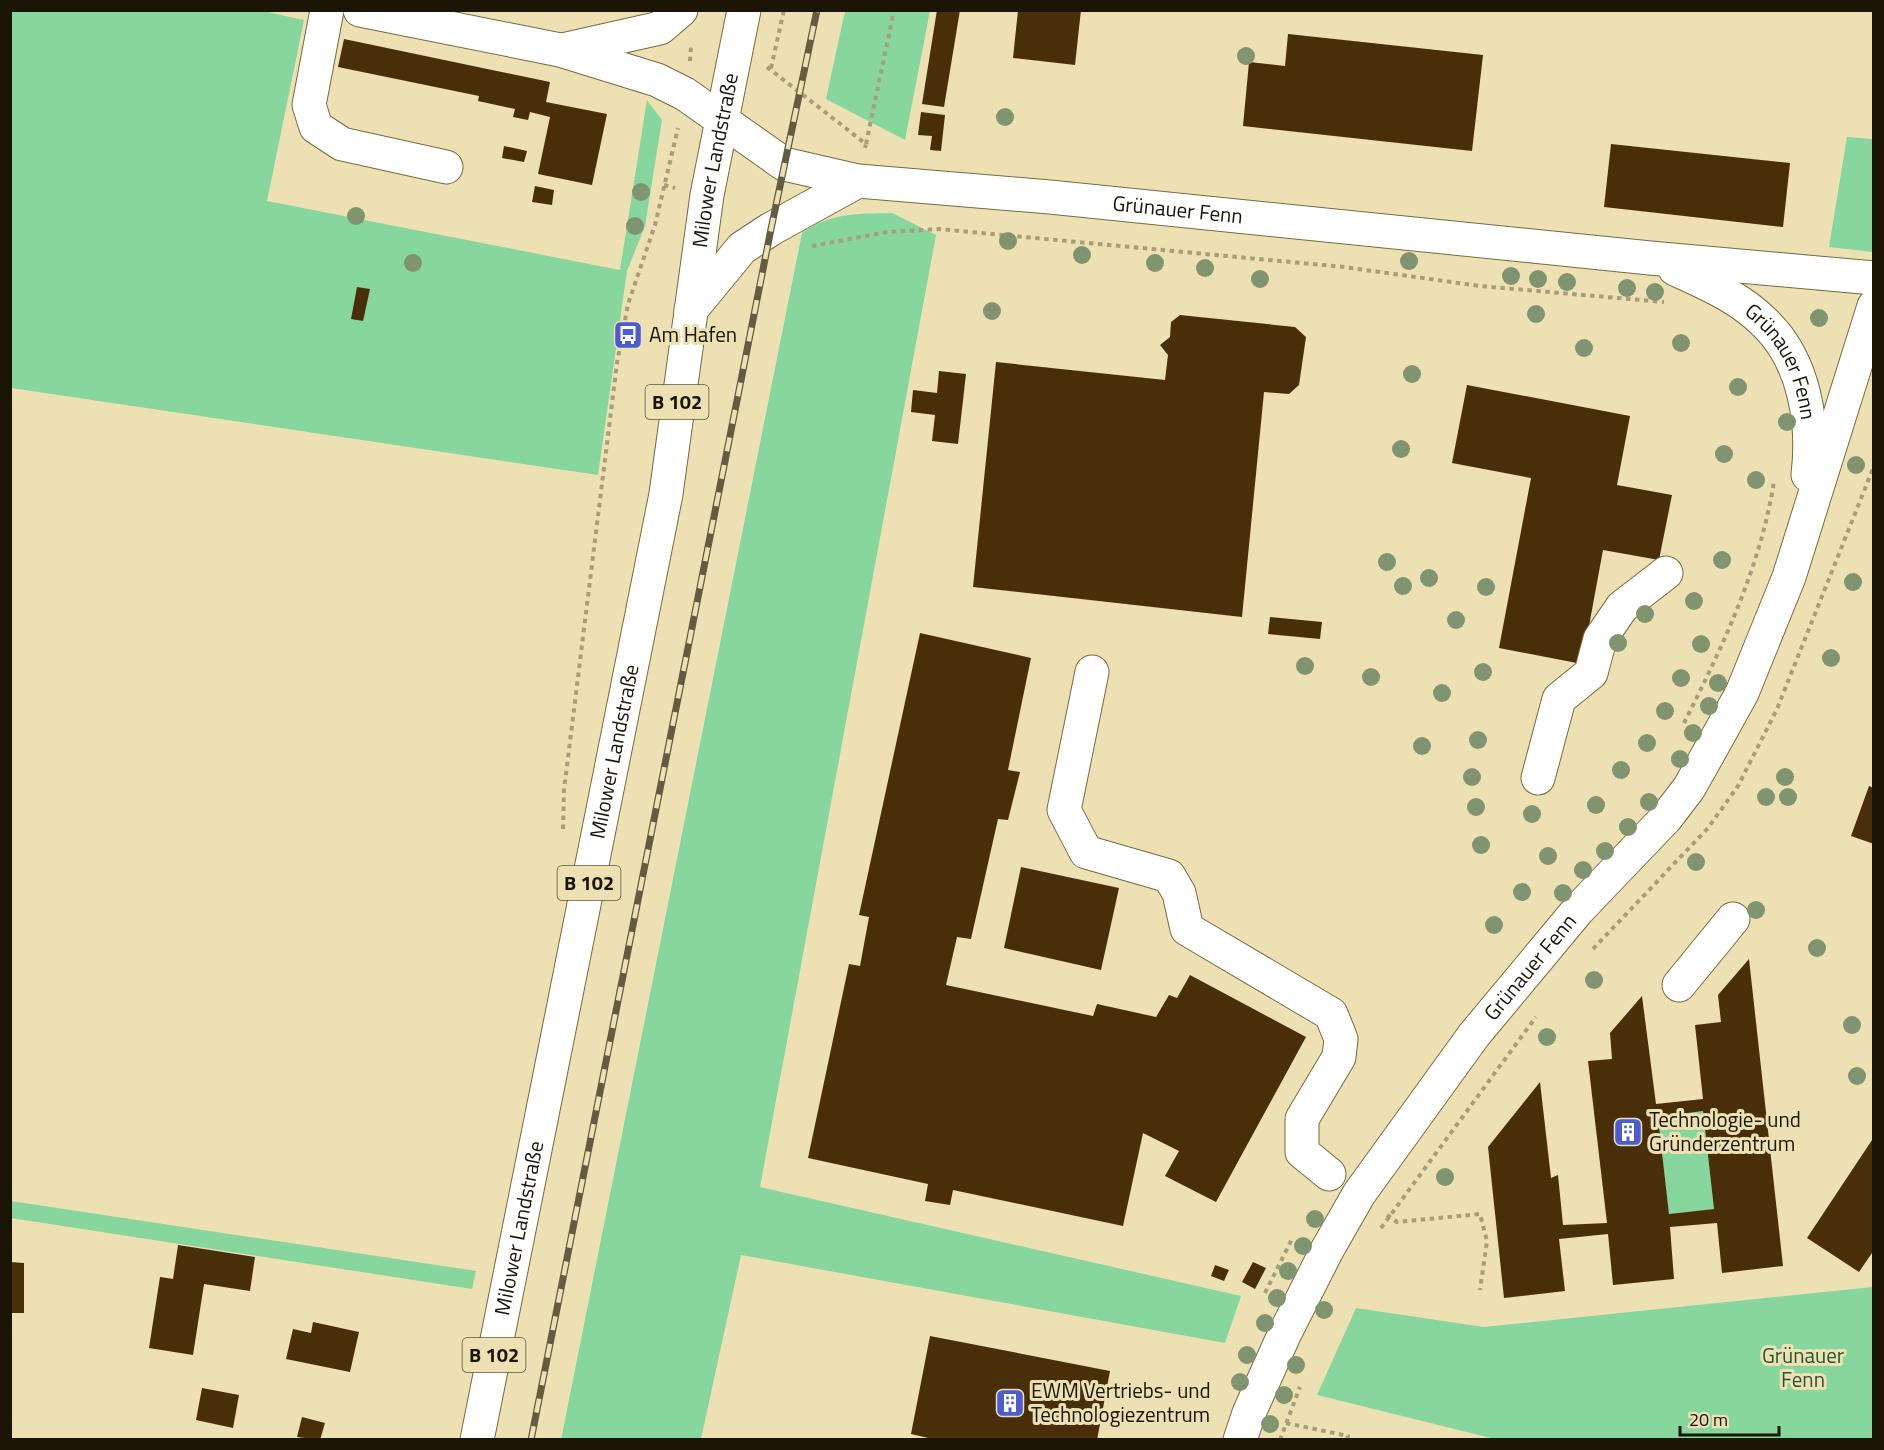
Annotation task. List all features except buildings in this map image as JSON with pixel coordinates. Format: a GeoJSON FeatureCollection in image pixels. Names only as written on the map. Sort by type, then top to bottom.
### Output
{"type":"FeatureCollection","features":[{"type":"Feature","properties":{"kind":"street"},"geometry":{"type":"LineString","coordinates":[[327,10],[309,105],[316,127],[342,144],[447,167]]}},
{"type":"Feature","properties":{"kind":"street"},"geometry":{"type":"LineString","coordinates":[[360,10],[508,25],[560,50],[657,80],[686,94],[722,119]]}},
{"type":"Feature","properties":{"kind":"street","name":"Milower Landstraße"},"geometry":{"type":"LineString","coordinates":[[477,1440],[666,494],[680,373],[692,310],[707,195],[744,10]]}},
{"type":"Feature","properties":{"kind":"street"},"geometry":{"type":"LineString","coordinates":[[560,50],[660,28],[686,25]]}},
{"type":"Feature","properties":{"kind":"street","name":"Grünauer Fenn"},"geometry":{"type":"LineString","coordinates":[[722,119],[784,164],[858,181],[1351,226],[1650,258],[1874,278]]}},
{"type":"Feature","properties":{"kind":"street","name":"Milower Landstraße"},"geometry":{"type":"LineString","coordinates":[[692,310],[742,248],[771,229],[858,181]]}},
{"type":"Feature","properties":{"kind":"street","name":"Grünauer Fenn"},"geometry":{"type":"LineString","coordinates":[[1650,258],[1718,288],[1767,324],[1784,346],[1799,379],[1812,444],[1802,531]]}},
{"type":"Feature","properties":{"kind":"street","name":"Grünauer Fenn"},"geometry":{"type":"LineString","coordinates":[[1240,1440],[1249,1413],[1284,1335],[1327,1250],[1359,1194],[1474,1035],[1578,910],[1666,818],[1689,788],[1742,693],[1789,577],[1874,306]]}},
{"type":"Feature","properties":{"kind":"street"},"geometry":{"type":"LineString","coordinates":[[1538,778],[1559,699],[1591,673],[1600,639],[1623,607],[1666,573]]}},
{"type":"Feature","properties":{"kind":"street"},"geometry":{"type":"LineString","coordinates":[[1092,672],[1064,810],[1086,852],[1169,876],[1179,893],[1187,929],[1331,1014],[1341,1039],[1339,1058],[1302,1119],[1302,1152],[1329,1174]]}},
{"type":"Feature","properties":{"kind":"street"},"geometry":{"type":"LineString","coordinates":[[1679,985],[1733,919]]}},
{"type":"Feature","properties":{"kind":"path"},"geometry":{"type":"LineString","coordinates":[[771,68],[784,10]]}},
{"type":"Feature","properties":{"kind":"path"},"geometry":{"type":"LineString","coordinates":[[858,181],[894,10]]}},
{"type":"Feature","properties":{"kind":"path"},"geometry":{"type":"LineString","coordinates":[[563,833],[564,790],[617,363],[628,304],[655,225],[686,94],[692,51],[686,25]]}},
{"type":"Feature","properties":{"kind":"path"},"geometry":{"type":"LineString","coordinates":[[692,51],[771,68],[866,144]]}},
{"type":"Feature","properties":{"kind":"path"},"geometry":{"type":"LineString","coordinates":[[664,185],[707,195]]}},
{"type":"Feature","properties":{"kind":"path"},"geometry":{"type":"LineString","coordinates":[[771,229],[792,250],[887,232],[939,229],[1344,267],[1480,286],[1667,303]]}},
{"type":"Feature","properties":{"kind":"path"},"geometry":{"type":"LineString","coordinates":[[1683,725],[1714,665],[1741,595],[1768,520],[1774,476]]}},
{"type":"Feature","properties":{"kind":"path"},"geometry":{"type":"LineString","coordinates":[[1359,1194],[1397,1222],[1480,1214],[1487,1241],[1480,1290]]}},
{"type":"Feature","properties":{"kind":"path"},"geometry":{"type":"LineString","coordinates":[[1286,1423],[1348,1436],[1347,1440]]}},
{"type":"Feature","properties":{"kind":"green space"},"geometry":{"type":"Polygon","coordinates":[[[258,10],[304,20],[267,201],[620,270],[647,100],[662,120],[645,226],[627,271],[598,475],[11,388],[10,11],[258,10]]]}},
{"type":"Feature","properties":{"kind":"green space"},"geometry":{"type":"Polygon","coordinates":[[[845,11],[930,11],[905,140],[826,99],[845,11]]]}},
{"type":"Feature","properties":{"kind":"green space"},"geometry":{"type":"Polygon","coordinates":[[[1847,137],[1873,139],[1873,252],[1829,247],[1847,137]]]}},
{"type":"Feature","properties":{"kind":"green space"},"geometry":{"type":"Polygon","coordinates":[[[892,213],[936,235],[760,1187],[1241,1296],[1225,1343],[741,1255],[701,1439],[561,1440],[802,233],[834,218],[856,214],[892,213]]]}},
{"type":"Feature","properties":{"kind":"green space"},"geometry":{"type":"Polygon","coordinates":[[[1703,1111],[1714,1209],[1669,1214],[1658,1117],[1703,1111]]]}},
{"type":"Feature","properties":{"kind":"green space"},"geometry":{"type":"Polygon","coordinates":[[[11,1201],[476,1271],[472,1289],[11,1218],[11,1201]]]}},
{"type":"Feature","properties":{"kind":"green space"},"geometry":{"type":"Polygon","coordinates":[[[1873,1287],[1873,1439],[1495,1439],[1317,1395],[1356,1308],[1484,1327],[1873,1287]]]}},
{"type":"Feature","properties":{"kind":"railway"},"geometry":{"type":"LineString","coordinates":[[531,1440],[771,229],[817,10]]}},
{"type":"Feature","properties":{"kind":"place","name":"Am Hafen"},"geometry":{"type":"Point","coordinates":[628,335]}},
{"type":"Feature","properties":{"kind":"place","name":"Technologie- und Gründerzentrum"},"geometry":{"type":"Point","coordinates":[1628,1132]}},
{"type":"Feature","properties":{"kind":"place","name":"EWM Vertriebs- und Technologiezentrum"},"geometry":{"type":"Point","coordinates":[1010,1403]}}]}
